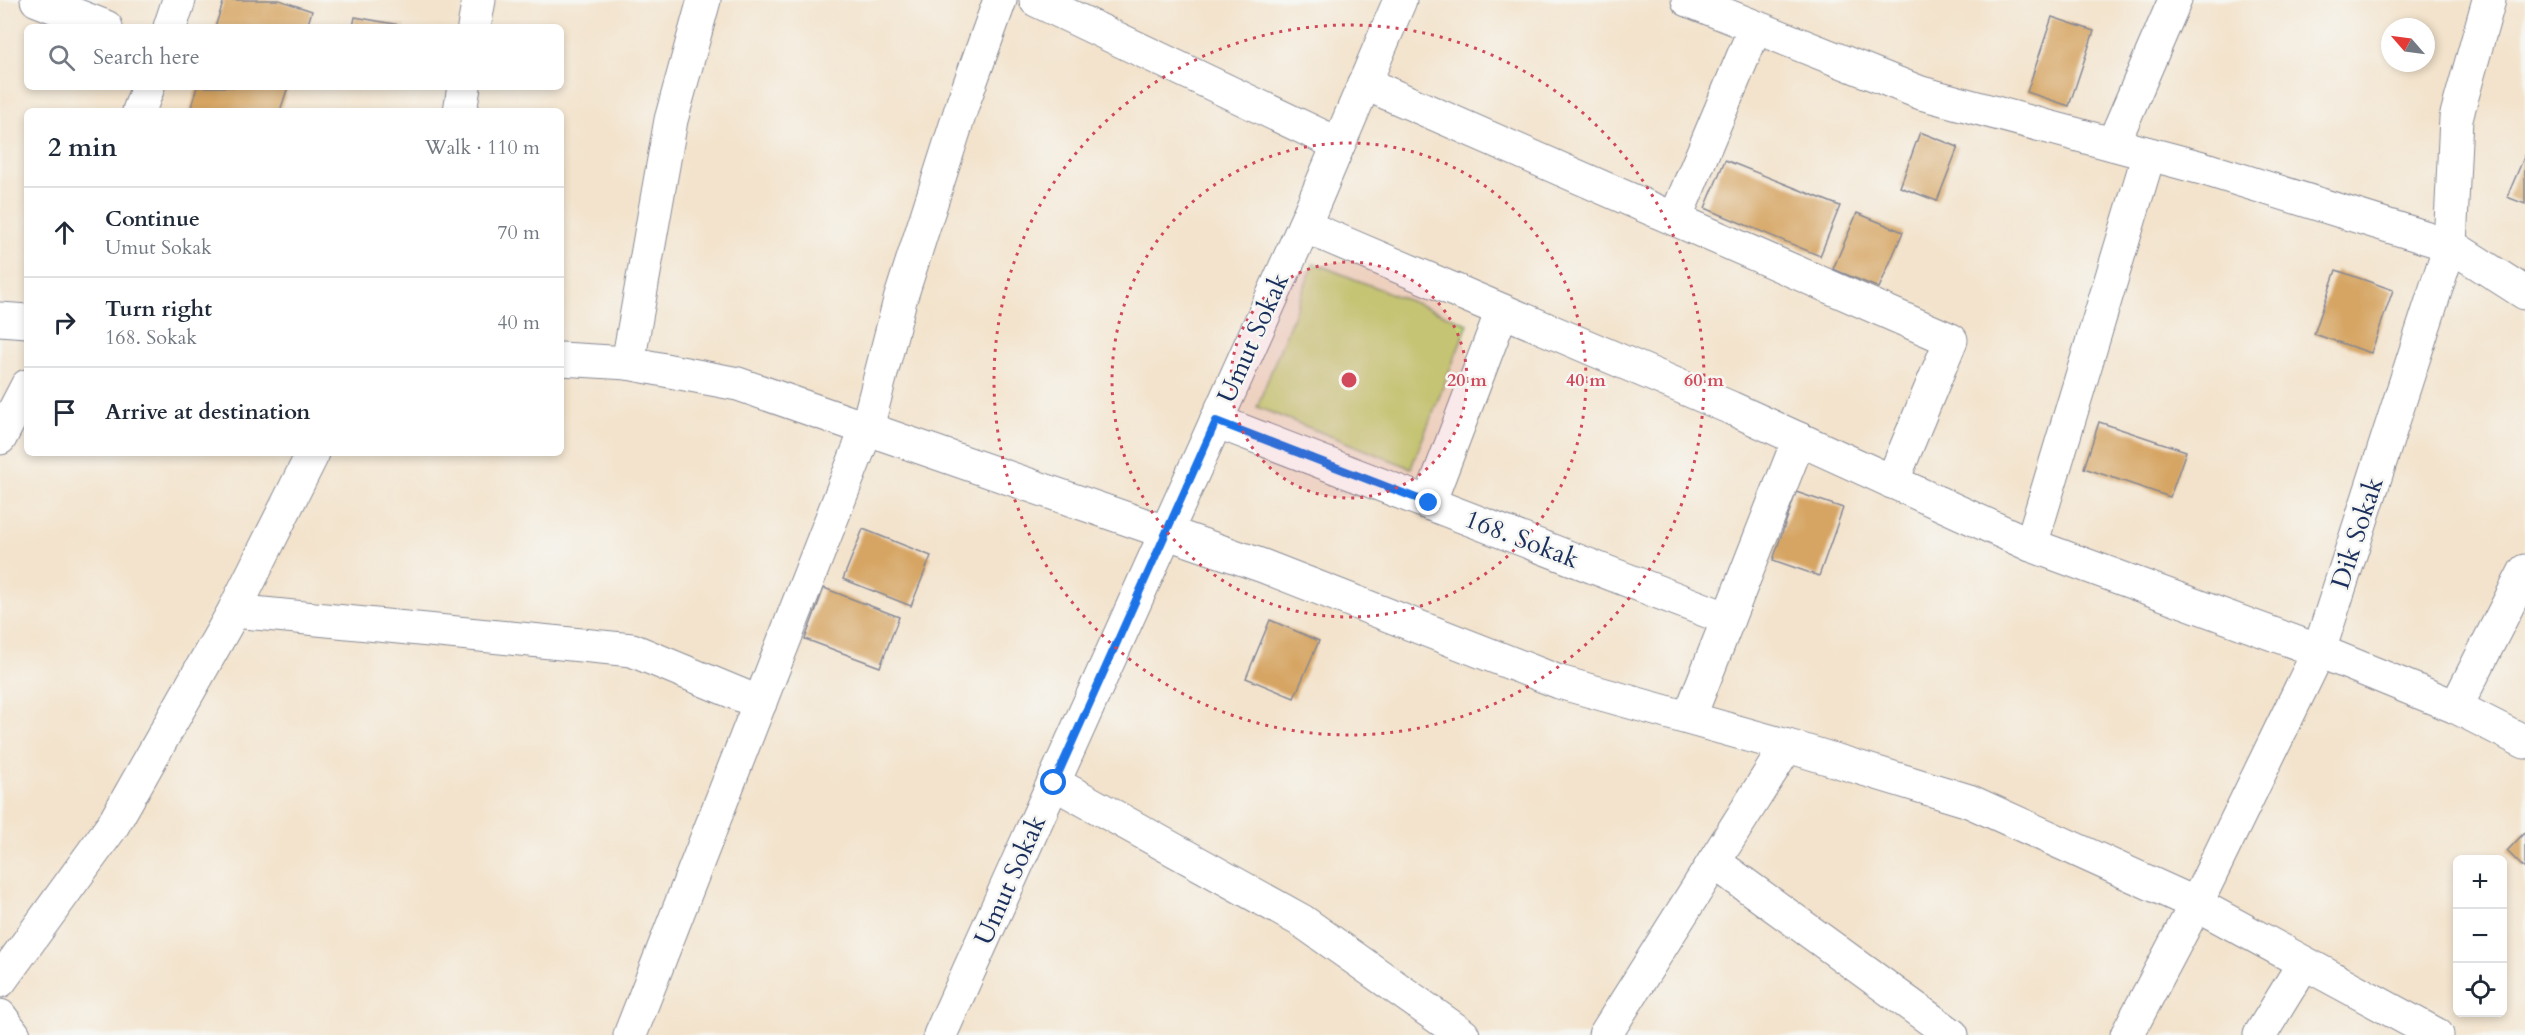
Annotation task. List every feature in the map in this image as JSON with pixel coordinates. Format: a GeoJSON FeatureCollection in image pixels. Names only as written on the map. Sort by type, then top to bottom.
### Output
{"type":"FeatureCollection","features":[{"type":"Feature","properties":{"kind":"street"},"geometry":{"type":"LineString","coordinates":[[37,0],[98,24]]}},
{"type":"Feature","properties":{"kind":"street"},"geometry":{"type":"LineString","coordinates":[[171,24],[179,0]]}},
{"type":"Feature","properties":{"kind":"street"},"geometry":{"type":"LineString","coordinates":[[475,24],[479,0]]}},
{"type":"Feature","properties":{"kind":"street"},"geometry":{"type":"LineString","coordinates":[[628,363],[671,120],[704,0]]}},
{"type":"Feature","properties":{"kind":"street"},"geometry":{"type":"LineString","coordinates":[[630,1035],[867,428],[900,300],[963,103],[1000,0]]}},
{"type":"Feature","properties":{"kind":"street"},"geometry":{"type":"LineString","coordinates":[[1036,0],[1338,144]]}},
{"type":"Feature","properties":{"kind":"street","name":"Umut Sokak"},"geometry":{"type":"LineString","coordinates":[[940,1035],[1304,226],[1400,0]]}},
{"type":"Feature","properties":{"kind":"street"},"geometry":{"type":"LineString","coordinates":[[1688,0],[1738,15],[1921,93],[2149,154],[2450,245],[2525,293]]}},
{"type":"Feature","properties":{"kind":"street"},"geometry":{"type":"LineString","coordinates":[[2113,144],[2175,0]]}},
{"type":"Feature","properties":{"kind":"street","name":"Dik Sokak"},"geometry":{"type":"LineString","coordinates":[[2127,1035],[2196,904],[2319,651],[2450,245],[2456,118],[2489,0]]}},
{"type":"Feature","properties":{"kind":"street"},"geometry":{"type":"LineString","coordinates":[[1675,219],[1738,15]]}},
{"type":"Feature","properties":{"kind":"street"},"geometry":{"type":"LineString","coordinates":[[1364,83],[1951,340],[1892,482]]}},
{"type":"Feature","properties":{"kind":"street"},"geometry":{"type":"LineString","coordinates":[[140,108],[147,90]]}},
{"type":"Feature","properties":{"kind":"street"},"geometry":{"type":"LineString","coordinates":[[460,108],[463,90]]}},
{"type":"Feature","properties":{"kind":"street"},"geometry":{"type":"LineString","coordinates":[[2031,545],[2149,154]]}},
{"type":"Feature","properties":{"kind":"street"},"geometry":{"type":"LineString","coordinates":[[1304,226],[1799,439],[2031,545],[2319,651],[2456,707],[2525,742]]}},
{"type":"Feature","properties":{"kind":"street"},"geometry":{"type":"LineString","coordinates":[[1429,503],[1502,311]]}},
{"type":"Feature","properties":{"kind":"street"},"geometry":{"type":"LineString","coordinates":[[0,319],[24,321]]}},
{"type":"Feature","properties":{"kind":"street"},"geometry":{"type":"LineString","coordinates":[[564,359],[628,363],[738,384],[1263,566],[1559,682],[1787,746],[1969,801],[2196,904],[2437,1035]]}},
{"type":"Feature","properties":{"kind":"street"},"geometry":{"type":"LineString","coordinates":[[0,438],[24,392]]}},
{"type":"Feature","properties":{"kind":"street","name":"168. Sokak"},"geometry":{"type":"LineString","coordinates":[[1216,421],[1728,619]]}},
{"type":"Feature","properties":{"kind":"street"},"geometry":{"type":"LineString","coordinates":[[1689,718],[1799,439]]}},
{"type":"Feature","properties":{"kind":"street"},"geometry":{"type":"LineString","coordinates":[[0,981],[113,825],[234,611],[312,456]]}},
{"type":"Feature","properties":{"kind":"street"},"geometry":{"type":"LineString","coordinates":[[2456,707],[2525,571]]}},
{"type":"Feature","properties":{"kind":"street"},"geometry":{"type":"LineString","coordinates":[[234,611],[632,650],[760,703]]}},
{"type":"Feature","properties":{"kind":"street"},"geometry":{"type":"LineString","coordinates":[[1605,1035],[1787,746]]}},
{"type":"Feature","properties":{"kind":"street"},"geometry":{"type":"LineString","coordinates":[[1054,783],[1302,921],[1463,1035]]}},
{"type":"Feature","properties":{"kind":"street"},"geometry":{"type":"LineString","coordinates":[[1714,862],[1952,1035]]}},
{"type":"Feature","properties":{"kind":"street"},"geometry":{"type":"LineString","coordinates":[[2260,1035],[2304,963]]}},
{"type":"Feature","properties":{"kind":"street"},"geometry":{"type":"LineString","coordinates":[[0,1016],[14,1035]]}},
{"type":"Feature","properties":{"kind":"green space"},"geometry":{"type":"Polygon","coordinates":[[[1314,263],[1468,324],[1411,468],[1257,407],[1314,263]]]}},
{"type":"Feature","properties":{"kind":"building"},"geometry":{"type":"Polygon","coordinates":[[[224,0],[279,0],[312,11],[308,24],[216,24],[224,0]]]}},
{"type":"Feature","properties":{"kind":"building"},"geometry":{"type":"Polygon","coordinates":[[[355,17],[394,24],[354,24],[355,17]]]}},
{"type":"Feature","properties":{"kind":"building"},"geometry":{"type":"Polygon","coordinates":[[[2052,17],[2094,31],[2069,106],[2027,92],[2052,17]]]}},
{"type":"Feature","properties":{"kind":"building"},"geometry":{"type":"Polygon","coordinates":[[[196,90],[287,90],[281,108],[191,108],[196,90]]]}},
{"type":"Feature","properties":{"kind":"building"},"geometry":{"type":"Polygon","coordinates":[[[1920,132],[1958,147],[1937,201],[1900,187],[1920,132]]]}},
{"type":"Feature","properties":{"kind":"building"},"geometry":{"type":"Polygon","coordinates":[[[2525,155],[2525,204],[2507,197],[2525,155]]]}},
{"type":"Feature","properties":{"kind":"building"},"geometry":{"type":"Polygon","coordinates":[[[1725,160],[1840,206],[1820,256],[1705,208],[1725,160]]]}},
{"type":"Feature","properties":{"kind":"building"},"geometry":{"type":"Polygon","coordinates":[[[1857,213],[1903,232],[1879,288],[1833,269],[1857,213]]]}},
{"type":"Feature","properties":{"kind":"building"},"geometry":{"type":"Polygon","coordinates":[[[2336,270],[2393,290],[2371,353],[2314,334],[2336,270]]]}},
{"type":"Feature","properties":{"kind":"building"},"geometry":{"type":"Polygon","coordinates":[[[2099,422],[2186,451],[2170,497],[2084,468],[2099,422]]]}},
{"type":"Feature","properties":{"kind":"building"},"geometry":{"type":"Polygon","coordinates":[[[1796,492],[1843,508],[1819,576],[1773,560],[1796,492]]]}},
{"type":"Feature","properties":{"kind":"building"},"geometry":{"type":"Polygon","coordinates":[[[863,529],[931,556],[911,606],[843,579],[863,529]]]}},
{"type":"Feature","properties":{"kind":"building"},"geometry":{"type":"Polygon","coordinates":[[[824,588],[899,617],[880,667],[805,639],[824,588]]]}},
{"type":"Feature","properties":{"kind":"building"},"geometry":{"type":"Polygon","coordinates":[[[1270,620],[1319,641],[1294,698],[1246,678],[1270,620]]]}},
{"type":"Feature","properties":{"kind":"building"},"geometry":{"type":"Polygon","coordinates":[[[2525,832],[2525,869],[2507,851],[2525,832]]]}},
{"type":"Feature","properties":{"kind":"route"},"geometry":{"type":"LineString","coordinates":[[1054,783],[1216,421],[1429,503]]}}]}
